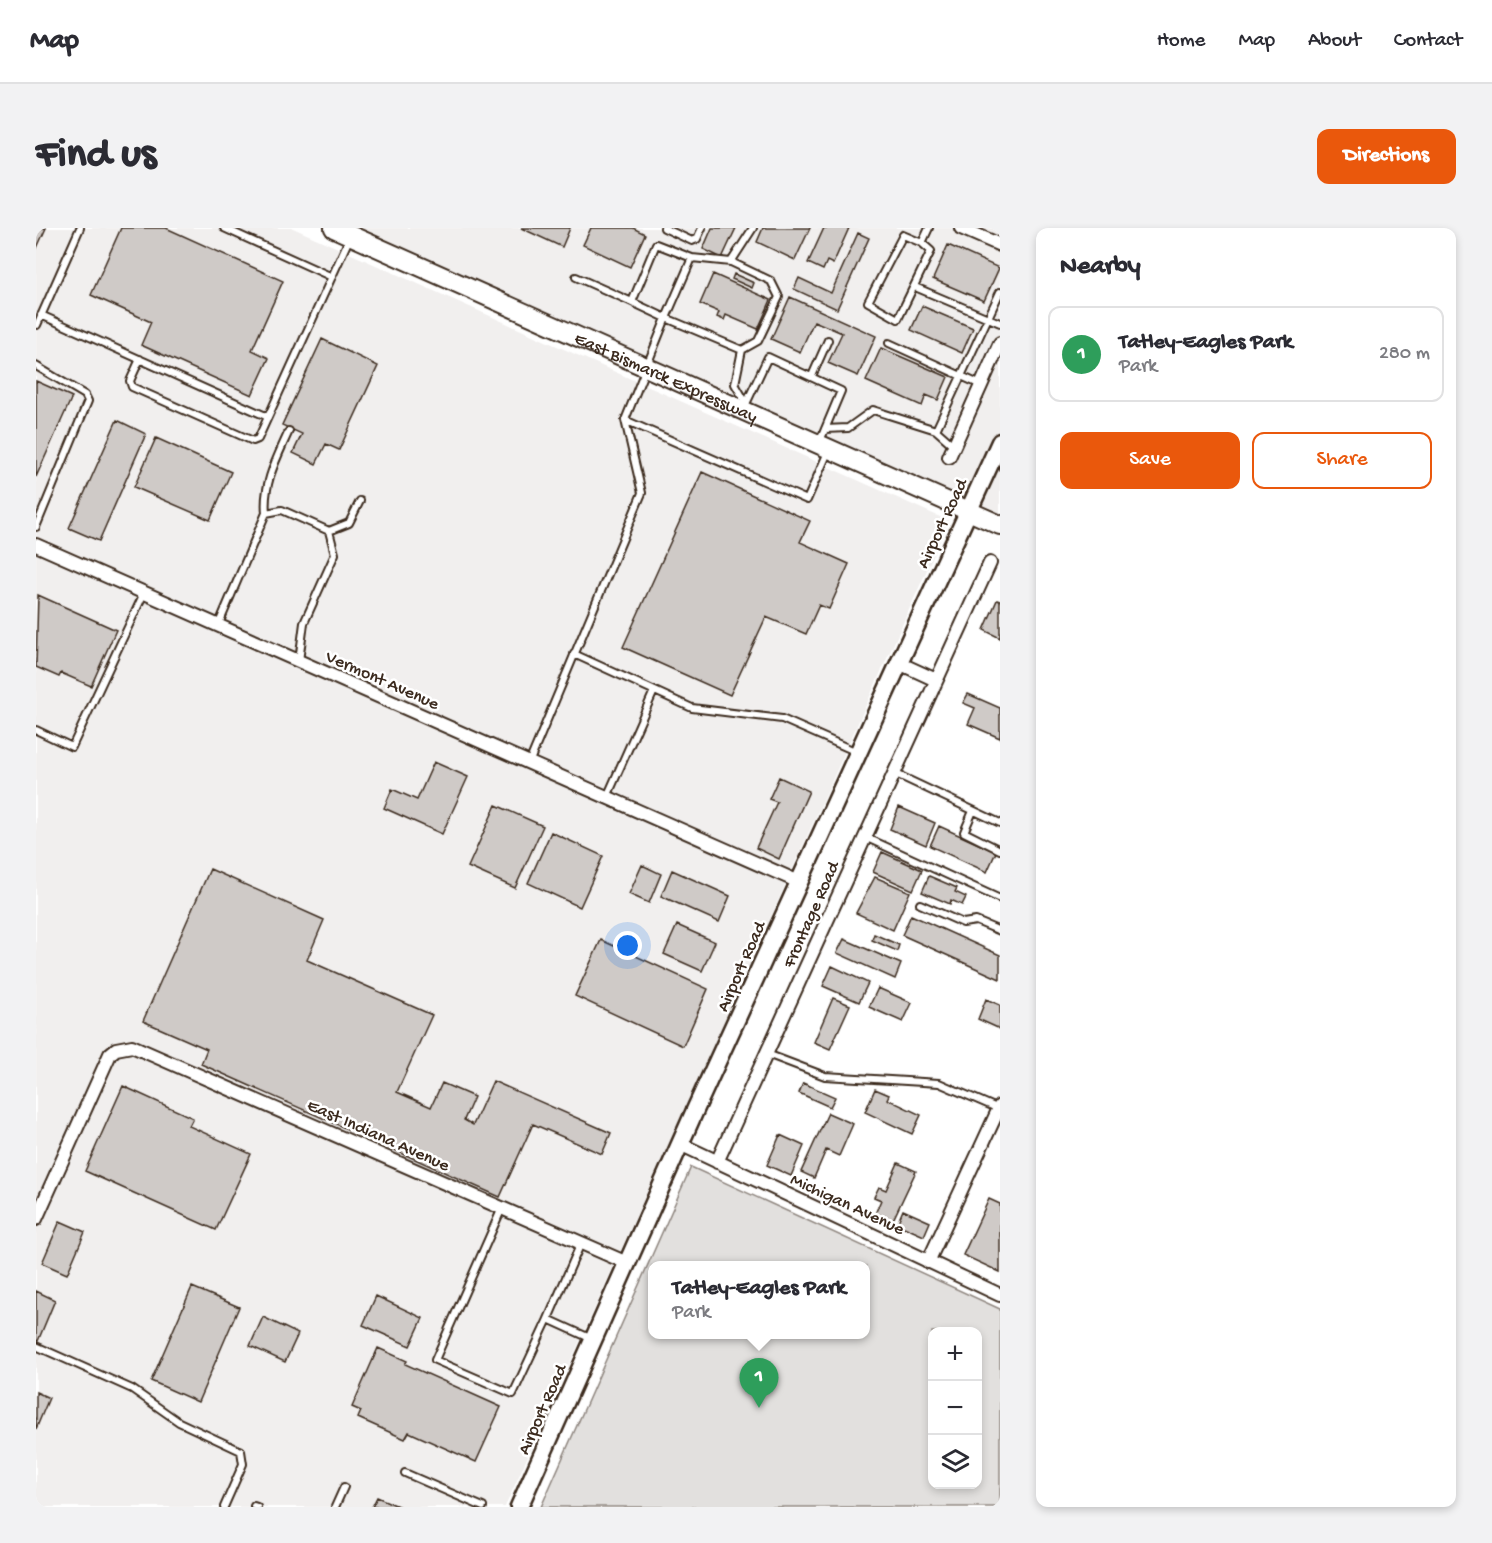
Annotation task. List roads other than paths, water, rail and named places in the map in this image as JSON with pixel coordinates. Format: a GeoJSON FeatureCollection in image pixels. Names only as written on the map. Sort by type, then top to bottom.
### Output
{"type":"FeatureCollection","features":[{"type":"Feature","properties":{"kind":"main road","name":"East Bismarck Expressway"},"geometry":{"type":"LineString","coordinates":[[346,230],[647,368],[745,406],[824,441],[1000,525]]}},
{"type":"Feature","properties":{"kind":"main road","name":"Airport Road"},"geometry":{"type":"LineString","coordinates":[[519,1507],[680,1144],[1000,442]]}},
{"type":"Feature","properties":{"kind":"street"},"geometry":{"type":"LineString","coordinates":[[961,228],[1000,245]]}},
{"type":"Feature","properties":{"kind":"street"},"geometry":{"type":"LineString","coordinates":[[951,451],[1000,343]]}},
{"type":"Feature","properties":{"kind":"street","name":"Vermont Avenue"},"geometry":{"type":"LineString","coordinates":[[36,545],[799,882]]}},
{"type":"Feature","properties":{"kind":"street","name":"Frontage Road"},"geometry":{"type":"LineString","coordinates":[[717,1162],[990,563]]}},
{"type":"Feature","properties":{"kind":"street"},"geometry":{"type":"LineString","coordinates":[[899,663],[936,680]]}},
{"type":"Feature","properties":{"kind":"street","name":"East Indiana Avenue"},"geometry":{"type":"LineString","coordinates":[[36,1219],[110,1054],[116,1049],[132,1046],[627,1263]]}},
{"type":"Feature","properties":{"kind":"street"},"geometry":{"type":"LineString","coordinates":[[928,1262],[1000,1108]]}},
{"type":"Feature","properties":{"kind":"street","name":"Michigan Avenue"},"geometry":{"type":"LineString","coordinates":[[680,1144],[1000,1295]]}},
{"type":"Feature","properties":{"kind":"lane"},"geometry":{"type":"LineString","coordinates":[[37,325],[80,228]]}},
{"type":"Feature","properties":{"kind":"lane"},"geometry":{"type":"LineString","coordinates":[[224,228],[332,277]]}},
{"type":"Feature","properties":{"kind":"lane"},"geometry":{"type":"LineString","coordinates":[[664,228],[692,241],[697,239],[702,228]]}},
{"type":"Feature","properties":{"kind":"lane"},"geometry":{"type":"LineString","coordinates":[[731,262],[753,228]]}},
{"type":"Feature","properties":{"kind":"lane"},"geometry":{"type":"LineString","coordinates":[[922,243],[928,228]]}},
{"type":"Feature","properties":{"kind":"lane"},"geometry":{"type":"LineString","coordinates":[[140,359],[130,381],[132,387],[243,437],[253,441],[258,440],[332,277],[346,230]]}},
{"type":"Feature","properties":{"kind":"lane"},"geometry":{"type":"LineString","coordinates":[[903,236],[922,243],[931,251],[915,287],[898,319],[868,302],[903,236]]}},
{"type":"Feature","properties":{"kind":"lane"},"geometry":{"type":"LineString","coordinates":[[632,302],[656,244],[692,258],[731,262],[771,281],[779,297],[758,341],[742,350],[735,384],[745,406]]}},
{"type":"Feature","properties":{"kind":"lane"},"geometry":{"type":"LineString","coordinates":[[529,763],[642,493],[625,420],[692,258]]}},
{"type":"Feature","properties":{"kind":"lane"},"geometry":{"type":"LineString","coordinates":[[576,277],[742,350]]}},
{"type":"Feature","properties":{"kind":"lane"},"geometry":{"type":"LineString","coordinates":[[915,287],[1000,323]]}},
{"type":"Feature","properties":{"kind":"lane"},"geometry":{"type":"LineString","coordinates":[[936,430],[1000,292]]}},
{"type":"Feature","properties":{"kind":"lane"},"geometry":{"type":"LineString","coordinates":[[41,315],[268,417]]}},
{"type":"Feature","properties":{"kind":"lane"},"geometry":{"type":"LineString","coordinates":[[812,376],[828,340]]}},
{"type":"Feature","properties":{"kind":"lane"},"geometry":{"type":"LineString","coordinates":[[889,343],[981,386]]}},
{"type":"Feature","properties":{"kind":"lane"},"geometry":{"type":"LineString","coordinates":[[625,420],[807,500],[841,391],[768,357],[745,406]]}},
{"type":"Feature","properties":{"kind":"lane"},"geometry":{"type":"LineString","coordinates":[[36,366],[85,395],[88,401],[36,527]]}},
{"type":"Feature","properties":{"kind":"lane"},"geometry":{"type":"LineString","coordinates":[[824,441],[848,428],[873,410],[936,430],[951,451]]}},
{"type":"Feature","properties":{"kind":"lane"},"geometry":{"type":"LineString","coordinates":[[218,626],[266,513],[264,496],[268,478],[289,431]]}},
{"type":"Feature","properties":{"kind":"lane"},"geometry":{"type":"LineString","coordinates":[[266,513],[282,510],[329,531],[349,523],[360,501]]}},
{"type":"Feature","properties":{"kind":"lane"},"geometry":{"type":"LineString","coordinates":[[299,661],[304,623],[335,554],[329,531]]}},
{"type":"Feature","properties":{"kind":"lane"},"geometry":{"type":"LineString","coordinates":[[36,730],[72,747],[144,593]]}},
{"type":"Feature","properties":{"kind":"lane"},"geometry":{"type":"LineString","coordinates":[[574,654],[692,708],[782,719],[858,753]]}},
{"type":"Feature","properties":{"kind":"lane"},"geometry":{"type":"LineString","coordinates":[[606,797],[654,691]]}},
{"type":"Feature","properties":{"kind":"lane"},"geometry":{"type":"LineString","coordinates":[[894,773],[1000,823]]}},
{"type":"Feature","properties":{"kind":"lane"},"geometry":{"type":"LineString","coordinates":[[973,811],[964,832],[1000,850]]}},
{"type":"Feature","properties":{"kind":"lane"},"geometry":{"type":"LineString","coordinates":[[865,837],[1000,899]]}},
{"type":"Feature","properties":{"kind":"lane"},"geometry":{"type":"LineString","coordinates":[[920,904],[963,923],[976,921],[999,929]]}},
{"type":"Feature","properties":{"kind":"lane"},"geometry":{"type":"LineString","coordinates":[[767,1054],[825,1076],[939,1083],[1000,1108]]}},
{"type":"Feature","properties":{"kind":"lane"},"geometry":{"type":"LineString","coordinates":[[502,1208],[435,1360],[513,1394],[581,1243]]}},
{"type":"Feature","properties":{"kind":"lane"},"geometry":{"type":"LineString","coordinates":[[548,1319],[593,1340]]}},
{"type":"Feature","properties":{"kind":"lane"},"geometry":{"type":"LineString","coordinates":[[36,1346],[132,1389],[179,1422],[241,1451],[244,1455],[243,1464],[224,1507]]}},
{"type":"Feature","properties":{"kind":"lane"},"geometry":{"type":"LineString","coordinates":[[405,1473],[483,1507]]}},
{"type":"Feature","properties":{"kind":"lane"},"geometry":{"type":"LineString","coordinates":[[335,1507],[344,1487]]}},
{"type":"Feature","properties":{"kind":"place","name":"Tatley-Eagles Park"},"geometry":{"type":"Point","coordinates":[759,1408]}}]}
